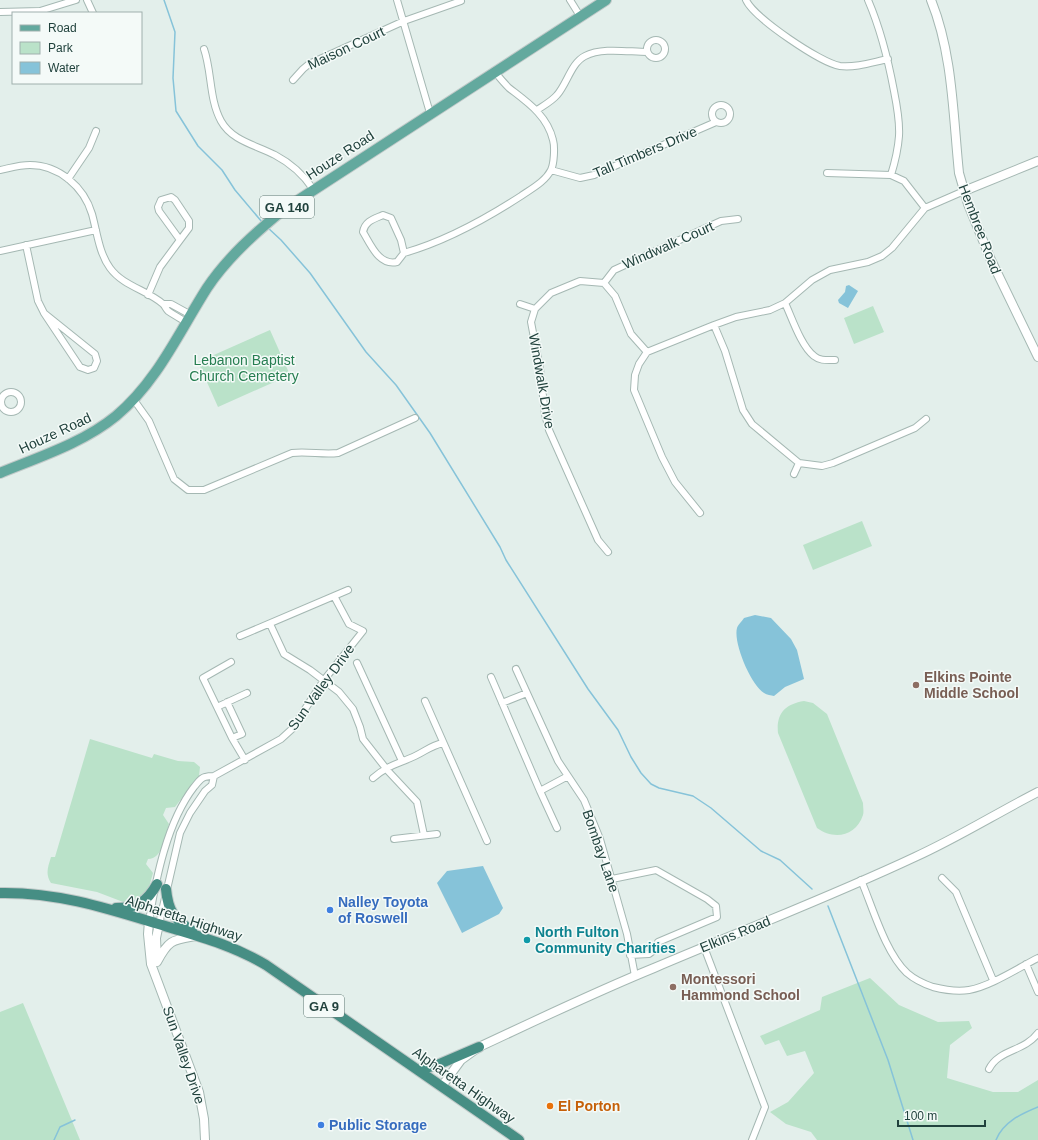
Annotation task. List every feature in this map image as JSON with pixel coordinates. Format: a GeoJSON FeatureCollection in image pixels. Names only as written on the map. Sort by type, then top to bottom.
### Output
{"type":"FeatureCollection","features":[{"type":"Feature","properties":{"kind":"highway"},"geometry":{"type":"LineString","coordinates":[[100,906],[125,908],[139,905],[151,895],[157,884]]}},
{"type":"Feature","properties":{"kind":"highway"},"geometry":{"type":"LineString","coordinates":[[166,889],[167,902],[173,916],[199,936]]}},
{"type":"Feature","properties":{"kind":"highway","name":"Alpharetta Highway"},"geometry":{"type":"LineString","coordinates":[[0,893],[47,895],[100,906],[231,947],[265,965],[518,1140]]}},
{"type":"Feature","properties":{"kind":"highway"},"geometry":{"type":"LineString","coordinates":[[418,1070],[479,1047]]}},
{"type":"Feature","properties":{"kind":"main road","name":"Houze Road"},"geometry":{"type":"LineString","coordinates":[[0,473],[77,440],[104,425],[134,400],[156,373],[208,288],[236,253],[265,225],[313,190],[606,0]]}},
{"type":"Feature","properties":{"kind":"street"},"geometry":{"type":"LineString","coordinates":[[0,12],[40,11],[76,0]]}},
{"type":"Feature","properties":{"kind":"street"},"geometry":{"type":"LineString","coordinates":[[88,0],[93,12]]}},
{"type":"Feature","properties":{"kind":"street"},"geometry":{"type":"LineString","coordinates":[[397,0],[430,113]]}},
{"type":"Feature","properties":{"kind":"street"},"geometry":{"type":"LineString","coordinates":[[570,0],[580,16]]}},
{"type":"Feature","properties":{"kind":"street"},"geometry":{"type":"LineString","coordinates":[[746,0],[760,16],[794,43],[838,66],[852,67],[888,59]]}},
{"type":"Feature","properties":{"kind":"street"},"geometry":{"type":"LineString","coordinates":[[868,0],[880,28],[888,59],[898,115],[899,135],[897,155],[891,175]]}},
{"type":"Feature","properties":{"kind":"street","name":"Hembree Road"},"geometry":{"type":"LineString","coordinates":[[931,0],[939,22],[946,53],[959,173],[964,191],[991,260],[1038,357]]}},
{"type":"Feature","properties":{"kind":"street","name":"Maison Court"},"geometry":{"type":"LineString","coordinates":[[293,80],[309,64],[404,21],[461,1]]}},
{"type":"Feature","properties":{"kind":"street"},"geometry":{"type":"LineString","coordinates":[[204,49],[208,59],[215,104],[221,120],[226,128],[234,135],[294,166],[304,175],[313,190]]}},
{"type":"Feature","properties":{"kind":"street"},"geometry":{"type":"LineString","coordinates":[[537,110],[555,97],[566,84],[575,66],[586,55],[602,52],[647,52]]}},
{"type":"Feature","properties":{"kind":"street"},"geometry":{"type":"LineString","coordinates":[[404,253],[401,240],[391,218],[383,214],[369,220],[363,232],[380,258],[386,263],[397,262],[404,253],[418,249],[476,225],[540,183],[551,170],[553,141],[546,124],[537,110],[508,87],[495,72]]}},
{"type":"Feature","properties":{"kind":"street","name":"Tall Timbers Drive"},"geometry":{"type":"LineString","coordinates":[[551,170],[580,178],[594,175],[716,122]]}},
{"type":"Feature","properties":{"kind":"street"},"geometry":{"type":"LineString","coordinates":[[68,179],[88,148],[96,131]]}},
{"type":"Feature","properties":{"kind":"street"},"geometry":{"type":"LineString","coordinates":[[700,513],[675,482],[665,464],[634,390],[634,375],[647,352],[736,317],[770,310],[785,303],[812,280],[830,270],[868,262],[882,256],[892,248],[925,208],[1038,161]]}},
{"type":"Feature","properties":{"kind":"street"},"geometry":{"type":"LineString","coordinates":[[0,170],[31,165],[56,171],[78,186],[86,197],[102,254],[111,270],[124,281],[163,304],[168,311],[189,319]]}},
{"type":"Feature","properties":{"kind":"street"},"geometry":{"type":"LineString","coordinates":[[827,172],[891,175],[904,181],[925,208]]}},
{"type":"Feature","properties":{"kind":"street"},"geometry":{"type":"LineString","coordinates":[[148,295],[160,267],[189,228],[190,221],[175,200],[171,197],[164,198],[159,203],[159,211],[180,240]]}},
{"type":"Feature","properties":{"kind":"street","name":"Windwalk Court"},"geometry":{"type":"LineString","coordinates":[[604,283],[614,270],[721,221],[738,219]]}},
{"type":"Feature","properties":{"kind":"street"},"geometry":{"type":"LineString","coordinates":[[0,251],[96,230]]}},
{"type":"Feature","properties":{"kind":"street"},"geometry":{"type":"LineString","coordinates":[[26,245],[38,301],[44,313],[80,367],[88,370],[94,368],[97,361],[95,354],[44,313]]}},
{"type":"Feature","properties":{"kind":"street"},"geometry":{"type":"LineString","coordinates":[[520,304],[536,309],[551,293],[580,281],[604,283],[615,296],[631,334],[647,352]]}},
{"type":"Feature","properties":{"kind":"street"},"geometry":{"type":"LineString","coordinates":[[785,303],[804,343],[814,356],[822,360],[835,360]]}},
{"type":"Feature","properties":{"kind":"street","name":"Windwalk Drive"},"geometry":{"type":"LineString","coordinates":[[536,309],[531,322],[540,369],[545,414],[549,430],[598,540],[608,552]]}},
{"type":"Feature","properties":{"kind":"street"},"geometry":{"type":"LineString","coordinates":[[714,325],[725,351],[743,410],[752,424],[799,463],[813,466],[833,463],[915,428],[926,419]]}},
{"type":"Feature","properties":{"kind":"street"},"geometry":{"type":"LineString","coordinates":[[134,400],[149,421],[174,480],[182,488],[193,491],[204,490],[292,453],[303,452],[327,455],[338,453],[415,418]]}},
{"type":"Feature","properties":{"kind":"street"},"geometry":{"type":"LineString","coordinates":[[794,474],[799,463]]}},
{"type":"Feature","properties":{"kind":"street"},"geometry":{"type":"LineString","coordinates":[[240,636],[348,590]]}},
{"type":"Feature","properties":{"kind":"street","name":"Sun Valley Drive"},"geometry":{"type":"LineString","coordinates":[[205,1140],[204,1119],[199,1092],[155,972],[150,964],[149,954],[154,923],[157,884],[172,828],[182,807],[201,779],[206,776],[214,776],[245,760],[281,739],[292,729],[324,680],[363,631],[349,624],[334,596]]}},
{"type":"Feature","properties":{"kind":"street"},"geometry":{"type":"LineString","coordinates":[[270,624],[284,654],[340,692],[353,709],[363,739],[385,768],[417,802],[424,835]]}},
{"type":"Feature","properties":{"kind":"street"},"geometry":{"type":"LineString","coordinates":[[231,662],[203,678],[232,738],[245,760]]}},
{"type":"Feature","properties":{"kind":"street"},"geometry":{"type":"LineString","coordinates":[[357,663],[402,761]]}},
{"type":"Feature","properties":{"kind":"street","name":"Bombay Lane"},"geometry":{"type":"LineString","coordinates":[[516,669],[558,761],[584,800],[600,839],[612,879],[635,976]]}},
{"type":"Feature","properties":{"kind":"street"},"geometry":{"type":"LineString","coordinates":[[491,677],[556,828]]}},
{"type":"Feature","properties":{"kind":"street"},"geometry":{"type":"LineString","coordinates":[[217,707],[247,693]]}},
{"type":"Feature","properties":{"kind":"street"},"geometry":{"type":"LineString","coordinates":[[502,703],[527,693]]}},
{"type":"Feature","properties":{"kind":"street"},"geometry":{"type":"LineString","coordinates":[[425,701],[487,841]]}},
{"type":"Feature","properties":{"kind":"street"},"geometry":{"type":"LineString","coordinates":[[227,702],[242,734],[232,738]]}},
{"type":"Feature","properties":{"kind":"street"},"geometry":{"type":"LineString","coordinates":[[373,778],[385,768],[415,756],[430,746],[443,744]]}},
{"type":"Feature","properties":{"kind":"street","name":"Sun Valley Drive"},"geometry":{"type":"LineString","coordinates":[[155,972],[157,962],[154,923],[166,889],[180,832],[190,813],[212,785],[214,776]]}},
{"type":"Feature","properties":{"kind":"street"},"geometry":{"type":"LineString","coordinates":[[540,791],[568,776]]}},
{"type":"Feature","properties":{"kind":"street","name":"Elkins Road"},"geometry":{"type":"LineString","coordinates":[[442,1086],[461,1060],[479,1047],[635,976],[822,899],[861,880],[950,841],[1005,809],[1038,792]]}},
{"type":"Feature","properties":{"kind":"street"},"geometry":{"type":"LineString","coordinates":[[394,839],[437,834]]}},
{"type":"Feature","properties":{"kind":"street"},"geometry":{"type":"LineString","coordinates":[[612,879],[656,870],[707,898],[716,906],[717,917],[658,942],[658,947],[649,954],[630,955]]}},
{"type":"Feature","properties":{"kind":"street"},"geometry":{"type":"LineString","coordinates":[[942,878],[956,892],[994,980]]}},
{"type":"Feature","properties":{"kind":"street"},"geometry":{"type":"LineString","coordinates":[[861,880],[886,941],[895,958],[907,973],[923,983],[956,991],[969,990],[994,980],[1038,958]]}},
{"type":"Feature","properties":{"kind":"street"},"geometry":{"type":"LineString","coordinates":[[157,962],[171,942],[181,938],[199,936]]}},
{"type":"Feature","properties":{"kind":"street"},"geometry":{"type":"LineString","coordinates":[[704,947],[765,1107],[752,1140]]}},
{"type":"Feature","properties":{"kind":"street"},"geometry":{"type":"LineString","coordinates":[[1026,964],[1038,992]]}},
{"type":"Feature","properties":{"kind":"street"},"geometry":{"type":"LineString","coordinates":[[989,1070],[993,1061],[1025,1046],[1038,1033]]}},
{"type":"Feature","properties":{"kind":"green space"},"geometry":{"type":"Polygon","coordinates":[[[873,306],[884,332],[854,344],[844,318],[873,306]]]}},
{"type":"Feature","properties":{"kind":"green space","name":"Lebanon Baptist Church Cemetery"},"geometry":{"type":"Polygon","coordinates":[[[270,330],[290,375],[218,407],[198,362],[270,330]]]}},
{"type":"Feature","properties":{"kind":"green space"},"geometry":{"type":"Polygon","coordinates":[[[862,521],[872,546],[813,570],[803,545],[862,521]]]}},
{"type":"Feature","properties":{"kind":"green space"},"geometry":{"type":"Polygon","coordinates":[[[804,701],[813,703],[827,714],[863,803],[863,814],[860,822],[850,832],[837,835],[823,832],[817,828],[778,733],[780,715],[783,711],[787,707],[797,702],[804,701]]]}},
{"type":"Feature","properties":{"kind":"green space"},"geometry":{"type":"Polygon","coordinates":[[[90,739],[152,758],[154,754],[178,761],[194,762],[200,767],[199,776],[175,807],[166,808],[163,815],[169,824],[163,846],[157,855],[148,859],[146,864],[153,873],[147,894],[131,905],[97,892],[51,883],[48,877],[51,857],[55,857],[90,739]]]}},
{"type":"Feature","properties":{"kind":"green space"},"geometry":{"type":"Polygon","coordinates":[[[870,978],[899,1005],[938,1022],[969,1021],[972,1028],[950,1045],[947,1078],[993,1092],[1018,1092],[1038,1080],[1038,1140],[817,1140],[811,1132],[786,1124],[770,1112],[788,1102],[814,1073],[805,1051],[787,1056],[779,1040],[765,1045],[760,1036],[820,1010],[822,997],[870,978]]]}},
{"type":"Feature","properties":{"kind":"green space"},"geometry":{"type":"Polygon","coordinates":[[[23,1003],[80,1140],[0,1140],[0,1012],[23,1003]]]}},
{"type":"Feature","properties":{"kind":"water"},"geometry":{"type":"Polygon","coordinates":[[[849,285],[858,291],[848,308],[839,303],[838,300],[845,292],[846,286],[849,285]]]}},
{"type":"Feature","properties":{"kind":"water"},"geometry":{"type":"Polygon","coordinates":[[[755,615],[771,618],[791,639],[797,650],[804,679],[785,687],[774,696],[768,695],[759,689],[749,673],[740,653],[736,635],[737,628],[744,618],[755,615]]]}},
{"type":"Feature","properties":{"kind":"water"},"geometry":{"type":"Polygon","coordinates":[[[483,866],[503,908],[499,914],[462,933],[437,883],[447,871],[483,866]]]}},
{"type":"Feature","properties":{"kind":"waterway"},"geometry":{"type":"LineString","coordinates":[[164,0],[175,32],[173,78],[176,111],[198,146],[222,170],[235,190],[262,222]]}},
{"type":"Feature","properties":{"kind":"waterway"},"geometry":{"type":"LineString","coordinates":[[267,227],[281,240],[310,273],[366,352],[396,385],[430,433],[500,547],[506,560],[588,689],[618,730],[631,757],[641,773],[651,784],[659,788],[693,796],[711,808],[761,851],[780,860],[812,889]]}},
{"type":"Feature","properties":{"kind":"waterway"},"geometry":{"type":"LineString","coordinates":[[828,906],[888,1060],[913,1140]]}},
{"type":"Feature","properties":{"kind":"waterway"},"geometry":{"type":"LineString","coordinates":[[996,1140],[1003,1128],[1013,1119],[1038,1107]]}},
{"type":"Feature","properties":{"kind":"waterway"},"geometry":{"type":"LineString","coordinates":[[54,1140],[60,1127],[75,1120]]}},
{"type":"Feature","properties":{"kind":"place","name":"Elkins Pointe Middle School"},"geometry":{"type":"Point","coordinates":[916,685]}},
{"type":"Feature","properties":{"kind":"place","name":"Nalley Toyota of Roswell"},"geometry":{"type":"Point","coordinates":[330,910]}},
{"type":"Feature","properties":{"kind":"place","name":"North Fulton Community Charities"},"geometry":{"type":"Point","coordinates":[527,940]}},
{"type":"Feature","properties":{"kind":"place","name":"Montessori Hammond School"},"geometry":{"type":"Point","coordinates":[673,987]}},
{"type":"Feature","properties":{"kind":"place","name":"El Porton"},"geometry":{"type":"Point","coordinates":[550,1106]}},
{"type":"Feature","properties":{"kind":"place","name":"Public Storage"},"geometry":{"type":"Point","coordinates":[321,1125]}}]}
